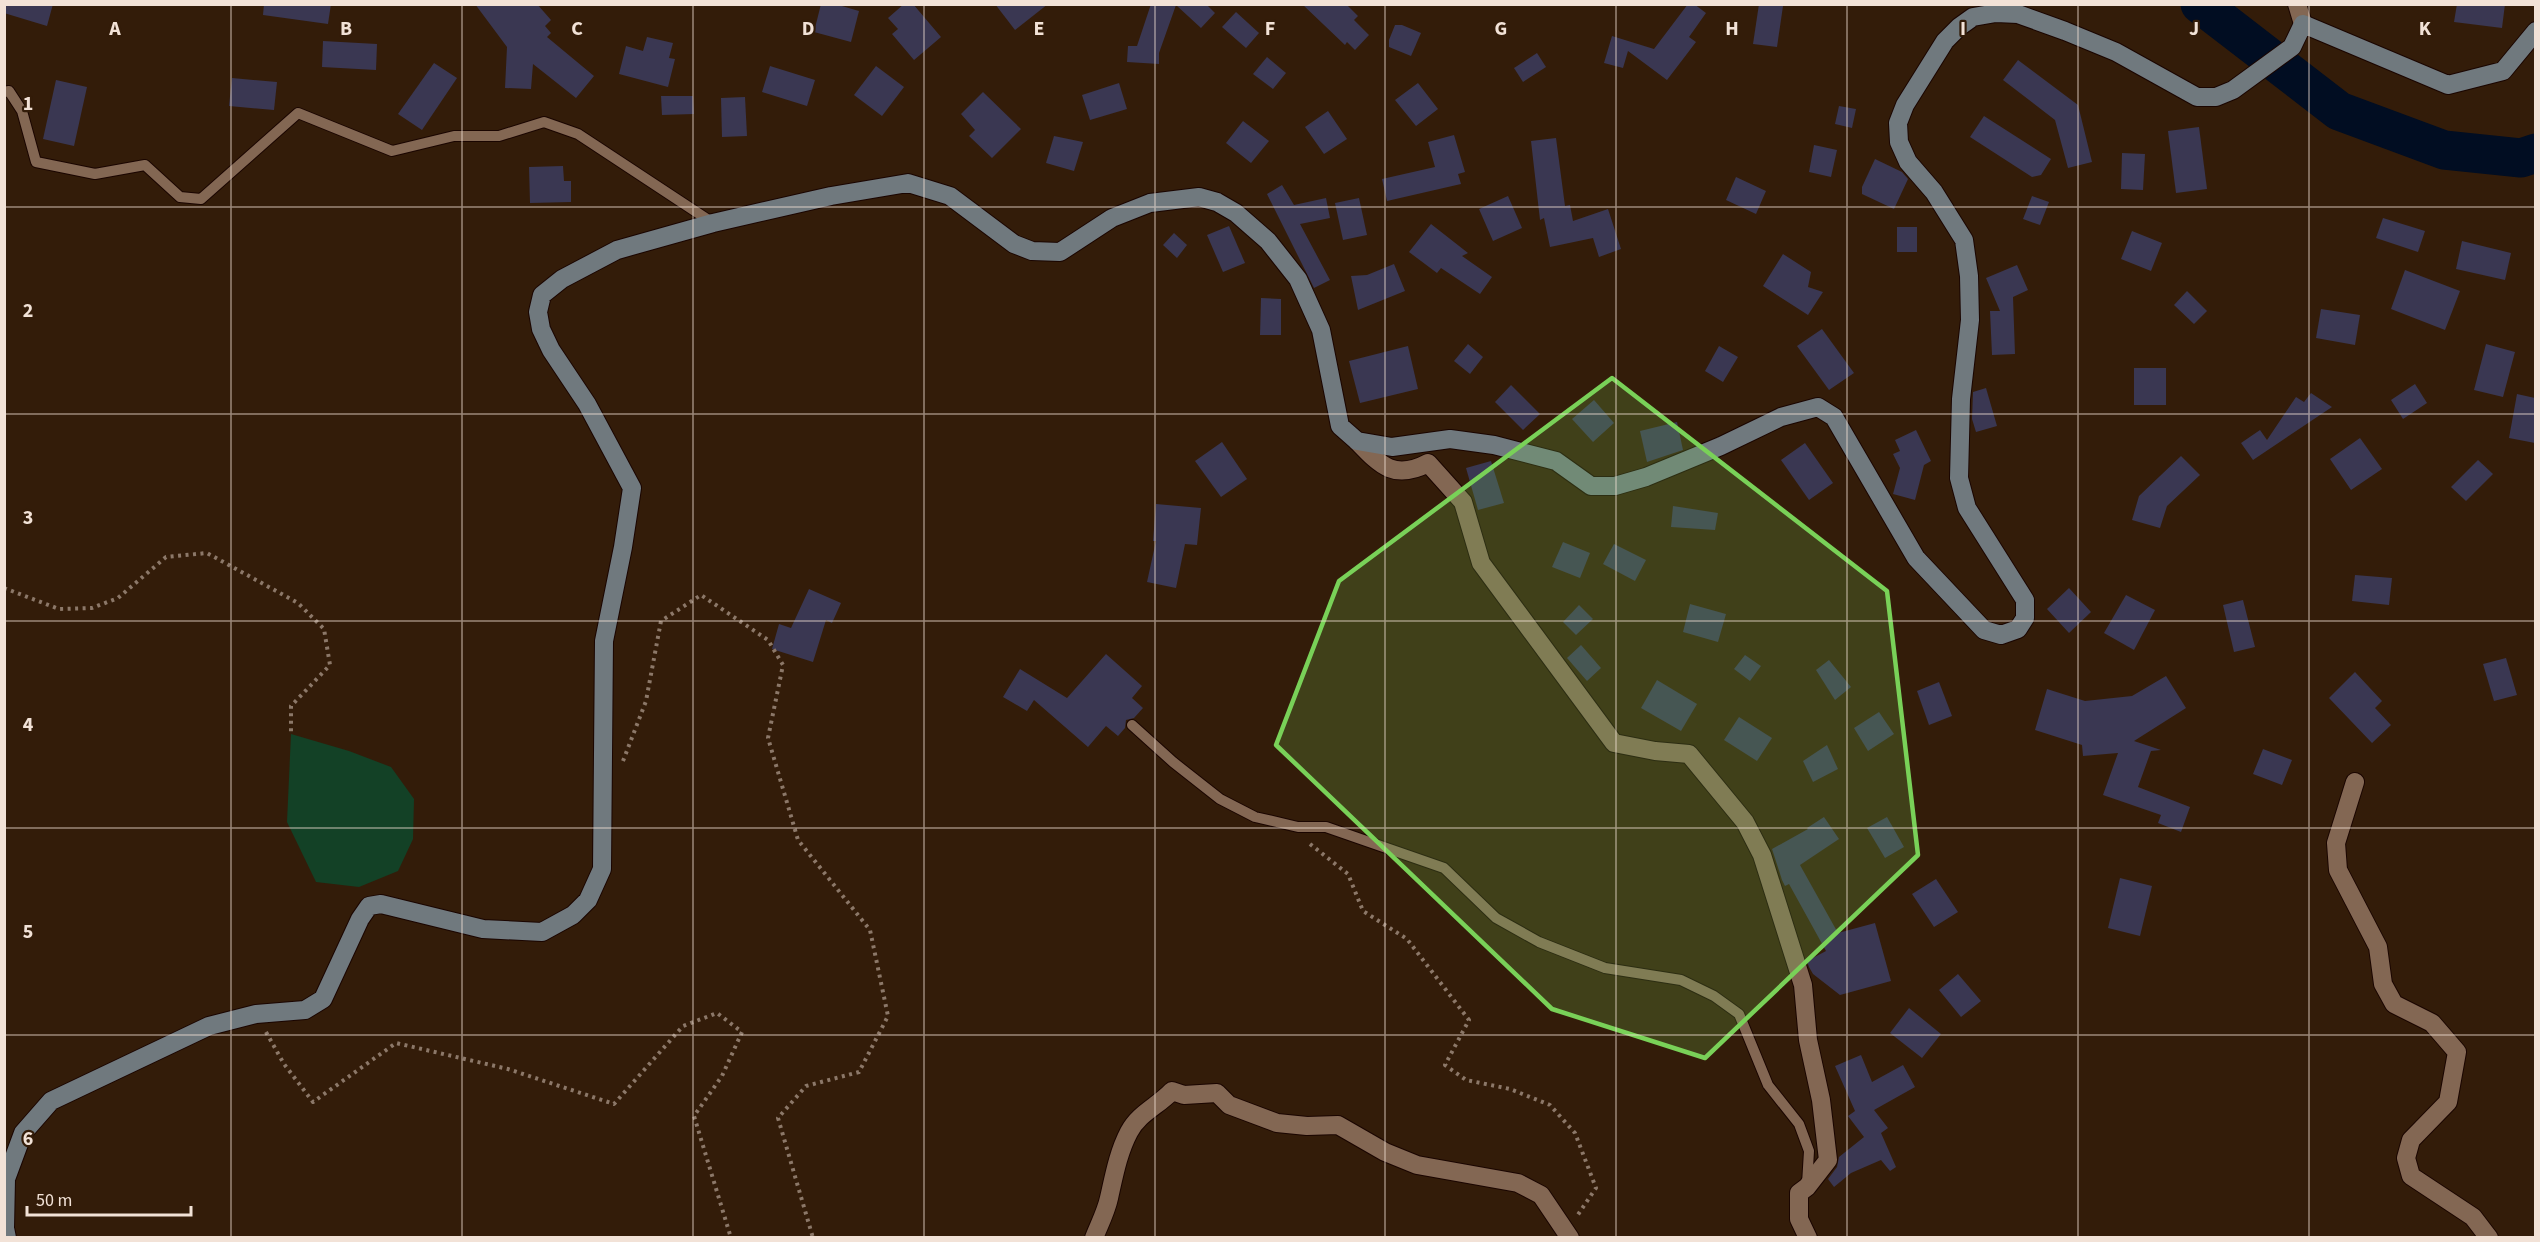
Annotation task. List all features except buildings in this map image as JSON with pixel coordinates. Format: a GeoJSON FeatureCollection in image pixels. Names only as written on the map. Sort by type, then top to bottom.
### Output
{"type":"FeatureCollection","features":[{"type":"Feature","properties":{"kind":"street"},"geometry":{"type":"LineString","coordinates":[[1357,441],[1392,447],[1450,439],[1494,445],[1556,461],[1591,486],[1615,486],[1711,450],[1781,417],[1818,407],[1834,417],[1916,558],[1984,630],[2001,636],[2018,629],[2025,618],[2025,600],[1967,508],[1959,478],[1961,399],[1970,320],[1969,276],[1964,240],[1934,192],[1908,162],[1899,142],[1898,123],[1905,105],[1945,41],[1959,27],[1973,17],[1996,14],[2018,15],[2076,35],[2116,52],[2197,97],[2216,97],[2233,90],[2292,47],[2303,24],[2296,4]]}},
{"type":"Feature","properties":{"kind":"street"},"geometry":{"type":"LineString","coordinates":[[2303,24],[2448,85],[2503,70],[2535,31]]}},
{"type":"Feature","properties":{"kind":"street"},"geometry":{"type":"LineString","coordinates":[[7,1238],[5,1228],[6,1179],[23,1133],[51,1101],[209,1026],[256,1014],[305,1010],[323,999],[360,919],[369,906],[381,904],[483,929],[542,932],[573,915],[588,900],[602,869],[604,641],[632,488],[587,404],[551,350],[541,329],[538,312],[542,295],[562,279],[617,250],[713,223],[831,196],[908,183],[950,196],[1014,244],[1032,251],[1060,252],[1112,218],[1150,203],[1199,197],[1217,202],[1236,213],[1268,241],[1298,279],[1321,330],[1341,426],[1384,468],[1413,471],[1428,463],[1462,502],[1481,563],[1614,743],[1655,751],[1689,754],[1745,822],[1762,855],[1803,985],[1808,1040],[1821,1100],[1828,1160],[1807,1187],[1799,1193],[1799,1219],[1808,1238]]}},
{"type":"Feature","properties":{"kind":"street"},"geometry":{"type":"LineString","coordinates":[[2355,782],[2336,843],[2338,870],[2378,947],[2383,984],[2394,1004],[2432,1023],[2457,1052],[2448,1102],[2411,1140],[2406,1158],[2411,1176],[2473,1217],[2489,1238]]}},
{"type":"Feature","properties":{"kind":"street"},"geometry":{"type":"LineString","coordinates":[[1094,1238],[1109,1200],[1112,1180],[1129,1131],[1148,1108],[1162,1101],[1172,1091],[1184,1095],[1216,1093],[1229,1105],[1276,1123],[1307,1126],[1338,1125],[1385,1152],[1417,1165],[1518,1183],[1541,1195],[1568,1234]]}},
{"type":"Feature","properties":{"kind":"lane"},"geometry":{"type":"LineString","coordinates":[[4,92],[9,91],[22,111],[36,162],[95,174],[145,165],[180,197],[201,199],[298,113],[392,151],[454,136],[499,136],[544,122],[578,134],[713,223]]}},
{"type":"Feature","properties":{"kind":"lane"},"geometry":{"type":"LineString","coordinates":[[1132,725],[1173,762],[1220,799],[1255,817],[1298,827],[1326,827],[1443,868],[1496,918],[1539,942],[1605,968],[1681,980],[1714,996],[1739,1014],[1768,1085],[1799,1124],[1809,1151],[1807,1187]]}},
{"type":"Feature","properties":{"kind":"path"},"geometry":{"type":"LineString","coordinates":[[4,588],[59,609],[92,608],[118,598],[166,557],[207,553],[298,603],[324,629],[330,665],[291,706],[291,734]]}},
{"type":"Feature","properties":{"kind":"path"},"geometry":{"type":"LineString","coordinates":[[621,767],[646,700],[660,621],[701,595],[768,640],[783,665],[768,738],[798,840],[870,930],[888,1016],[859,1072],[806,1086],[778,1118],[813,1238]]}},
{"type":"Feature","properties":{"kind":"path"},"geometry":{"type":"LineString","coordinates":[[1298,827],[1293,830],[1348,874],[1363,911],[1407,939],[1469,1020],[1444,1065],[1466,1080],[1510,1089],[1550,1105],[1575,1133],[1596,1188],[1568,1234]]}},
{"type":"Feature","properties":{"kind":"path"},"geometry":{"type":"LineString","coordinates":[[256,1014],[284,1064],[313,1102],[396,1043],[508,1069],[614,1104],[683,1026],[717,1012],[742,1032],[722,1076],[694,1116],[730,1238]]}},
{"type":"Feature","properties":{"kind":"highlighted area"},"geometry":{"type":"Polygon","coordinates":[[[1612,378],[1887,591],[1918,855],[1705,1058],[1552,1009],[1276,745],[1339,581],[1612,378]]]}},
{"type":"Feature","properties":{"kind":"green space"},"geometry":{"type":"Polygon","coordinates":[[[291,734],[349,751],[391,767],[414,799],[413,839],[398,871],[359,887],[316,882],[287,822],[291,734]]]}},
{"type":"Feature","properties":{"kind":"waterway"},"geometry":{"type":"LineString","coordinates":[[2200,4],[2339,111],[2444,150],[2521,158],[2536,153]]}}]}
